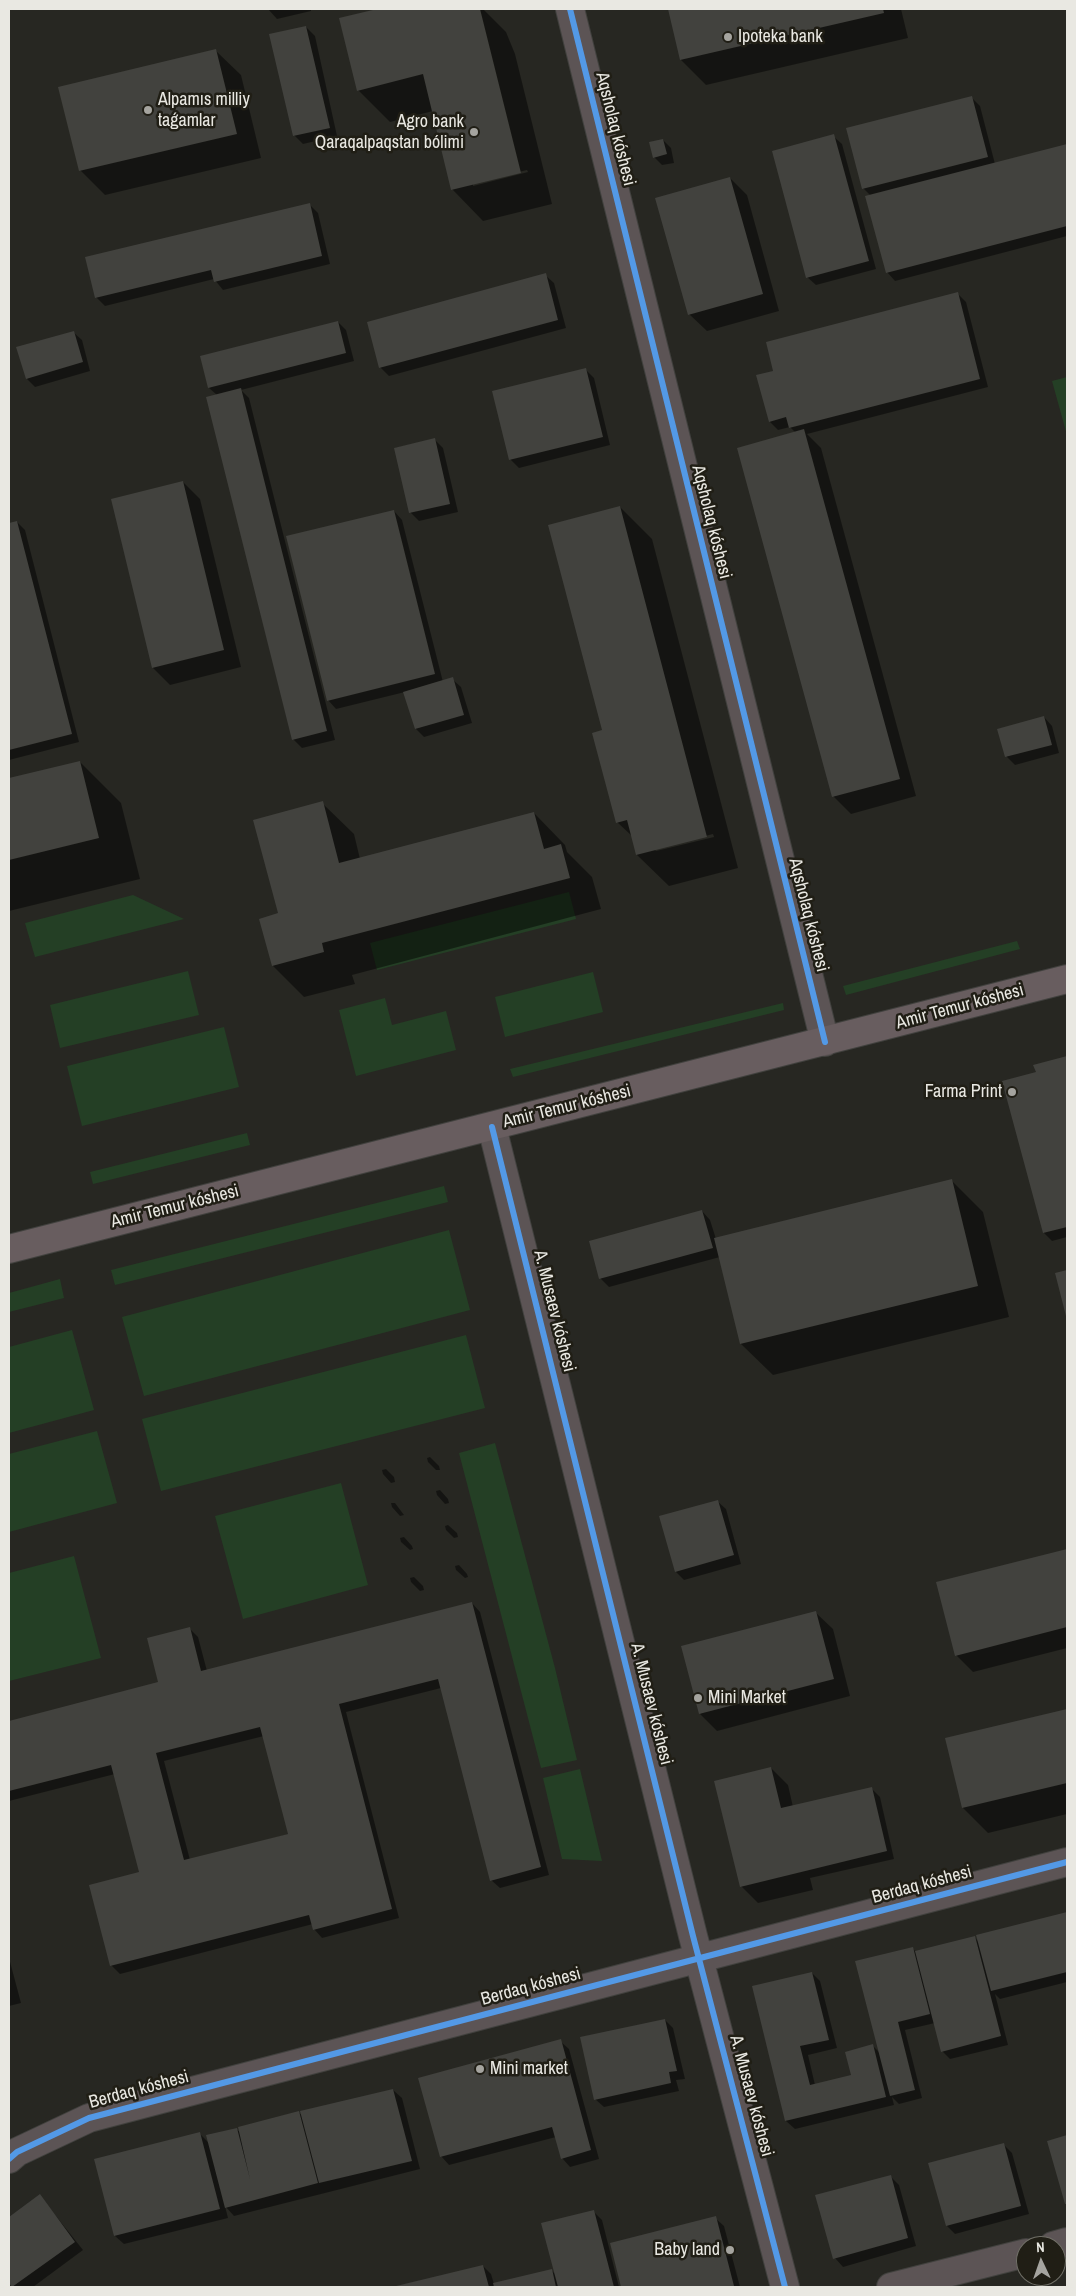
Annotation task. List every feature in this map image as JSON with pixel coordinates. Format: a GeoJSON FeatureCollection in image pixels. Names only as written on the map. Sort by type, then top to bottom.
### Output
{"type":"FeatureCollection","features":[{"type":"Feature","properties":{"kind":"main road","name":"Amir Temur kóshesi"},"geometry":{"type":"LineString","coordinates":[[9,1249],[1067,979]]}},
{"type":"Feature","properties":{"kind":"street","name":"Aqsholaq kóshesi"},"geometry":{"type":"LineString","coordinates":[[570,9],[825,1042]]}},
{"type":"Feature","properties":{"kind":"street","name":"A. Musaev kóshesi"},"geometry":{"type":"LineString","coordinates":[[492,1127],[699,1959],[785,2287]]}},
{"type":"Feature","properties":{"kind":"street","name":"Berdaq kóshesi"},"geometry":{"type":"LineString","coordinates":[[9,2160],[17,2152],[89,2118],[1067,1862]]}},
{"type":"Feature","properties":{"kind":"street"},"geometry":{"type":"LineString","coordinates":[[891,2287],[1016,2256]]}},
{"type":"Feature","properties":{"kind":"green space"},"geometry":{"type":"Polygon","coordinates":[[[1067,377],[1067,435],[1052,381],[1067,377]]]}},
{"type":"Feature","properties":{"kind":"green space"},"geometry":{"type":"Polygon","coordinates":[[[569,892],[576,919],[377,970],[370,943],[569,892]]]}},
{"type":"Feature","properties":{"kind":"green space"},"geometry":{"type":"Polygon","coordinates":[[[133,895],[184,919],[35,957],[25,923],[133,895]]]}},
{"type":"Feature","properties":{"kind":"green space"},"geometry":{"type":"Polygon","coordinates":[[[1017,941],[1020,949],[846,995],[843,986],[1017,941]]]}},
{"type":"Feature","properties":{"kind":"green space"},"geometry":{"type":"Polygon","coordinates":[[[188,971],[199,1015],[60,1048],[50,1005],[188,971]]]}},
{"type":"Feature","properties":{"kind":"green space"},"geometry":{"type":"Polygon","coordinates":[[[593,972],[603,1012],[505,1037],[495,997],[593,972]]]}},
{"type":"Feature","properties":{"kind":"green space"},"geometry":{"type":"Polygon","coordinates":[[[385,998],[392,1025],[446,1011],[456,1050],[356,1076],[339,1010],[385,998]]]}},
{"type":"Feature","properties":{"kind":"green space"},"geometry":{"type":"Polygon","coordinates":[[[783,1003],[784,1010],[513,1077],[510,1069],[783,1003]]]}},
{"type":"Feature","properties":{"kind":"green space"},"geometry":{"type":"Polygon","coordinates":[[[224,1027],[239,1087],[82,1126],[67,1066],[224,1027]]]}},
{"type":"Feature","properties":{"kind":"green space"},"geometry":{"type":"Polygon","coordinates":[[[247,1133],[250,1145],[93,1184],[90,1172],[247,1133]]]}},
{"type":"Feature","properties":{"kind":"green space"},"geometry":{"type":"Polygon","coordinates":[[[444,1186],[448,1202],[115,1285],[111,1270],[444,1186]]]}},
{"type":"Feature","properties":{"kind":"green space"},"geometry":{"type":"Polygon","coordinates":[[[449,1230],[470,1310],[144,1396],[122,1317],[449,1230]]]}},
{"type":"Feature","properties":{"kind":"green space"},"geometry":{"type":"Polygon","coordinates":[[[60,1279],[64,1298],[9,1312],[9,1293],[60,1279]]]}},
{"type":"Feature","properties":{"kind":"green space"},"geometry":{"type":"Polygon","coordinates":[[[72,1330],[94,1410],[9,1433],[9,1347],[72,1330]]]}},
{"type":"Feature","properties":{"kind":"green space"},"geometry":{"type":"Polygon","coordinates":[[[466,1335],[485,1408],[161,1491],[142,1419],[466,1335]]]}},
{"type":"Feature","properties":{"kind":"green space"},"geometry":{"type":"Polygon","coordinates":[[[97,1431],[117,1503],[9,1532],[9,1454],[97,1431]]]}},
{"type":"Feature","properties":{"kind":"green space"},"geometry":{"type":"Polygon","coordinates":[[[495,1443],[555,1668],[577,1760],[541,1768],[459,1453],[495,1443]]]}},
{"type":"Feature","properties":{"kind":"green space"},"geometry":{"type":"Polygon","coordinates":[[[341,1483],[368,1585],[243,1619],[215,1516],[341,1483]]]}},
{"type":"Feature","properties":{"kind":"green space"},"geometry":{"type":"Polygon","coordinates":[[[74,1556],[101,1658],[9,1681],[9,1573],[74,1556]]]}},
{"type":"Feature","properties":{"kind":"green space"},"geometry":{"type":"Polygon","coordinates":[[[580,1769],[602,1861],[562,1859],[543,1778],[580,1769]]]}},
{"type":"Feature","properties":{"kind":"building","name":"Agro bank Qaraqalpaqstan bólimi"},"geometry":{"type":"Polygon","coordinates":[[[377,9],[480,9],[521,173],[451,190],[423,74],[357,91],[339,18],[377,9]]]}},
{"type":"Feature","properties":{"kind":"building","name":"Ipoteka bank"},"geometry":{"type":"Polygon","coordinates":[[[668,9],[883,9],[884,13],[680,60],[668,9]]]}},
{"type":"Feature","properties":{"kind":"building"},"geometry":{"type":"Polygon","coordinates":[[[306,26],[330,128],[293,136],[269,34],[306,26]]]}},
{"type":"Feature","properties":{"kind":"building","name":"Alpamıs milliy taǵamlar"},"geometry":{"type":"Polygon","coordinates":[[[216,49],[237,134],[79,171],[58,87],[216,49]]]}},
{"type":"Feature","properties":{"kind":"building"},"geometry":{"type":"Polygon","coordinates":[[[972,96],[988,157],[862,189],[846,128],[972,96]]]}},
{"type":"Feature","properties":{"kind":"building"},"geometry":{"type":"Polygon","coordinates":[[[834,134],[869,261],[806,278],[772,151],[834,134]]]}},
{"type":"Feature","properties":{"kind":"building"},"geometry":{"type":"Polygon","coordinates":[[[663,139],[667,154],[653,158],[649,142],[663,139]]]}},
{"type":"Feature","properties":{"kind":"building"},"geometry":{"type":"Polygon","coordinates":[[[1067,144],[1067,226],[886,273],[865,196],[1067,144]]]}},
{"type":"Feature","properties":{"kind":"building"},"geometry":{"type":"Polygon","coordinates":[[[730,177],[763,294],[688,315],[655,198],[730,177]]]}},
{"type":"Feature","properties":{"kind":"building"},"geometry":{"type":"Polygon","coordinates":[[[310,203],[322,256],[214,282],[211,270],[95,298],[85,257],[310,203]]]}},
{"type":"Feature","properties":{"kind":"building"},"geometry":{"type":"Polygon","coordinates":[[[546,273],[558,320],[379,368],[367,322],[546,273]]]}},
{"type":"Feature","properties":{"kind":"building"},"geometry":{"type":"Polygon","coordinates":[[[958,292],[980,379],[789,428],[786,417],[769,422],[756,375],[773,371],[766,342],[958,292]]]}},
{"type":"Feature","properties":{"kind":"building"},"geometry":{"type":"Polygon","coordinates":[[[338,321],[346,353],[208,388],[200,356],[338,321]]]}},
{"type":"Feature","properties":{"kind":"building"},"geometry":{"type":"Polygon","coordinates":[[[74,331],[83,362],[26,379],[16,347],[74,331]]]}},
{"type":"Feature","properties":{"kind":"building"},"geometry":{"type":"Polygon","coordinates":[[[586,368],[603,437],[509,460],[492,391],[586,368]]]}},
{"type":"Feature","properties":{"kind":"building"},"geometry":{"type":"Polygon","coordinates":[[[241,388],[327,731],[292,740],[206,397],[241,388]]]}},
{"type":"Feature","properties":{"kind":"building"},"geometry":{"type":"Polygon","coordinates":[[[804,429],[900,779],[832,797],[737,448],[804,429]]]}},
{"type":"Feature","properties":{"kind":"building"},"geometry":{"type":"Polygon","coordinates":[[[435,438],[450,504],[409,513],[394,448],[435,438]]]}},
{"type":"Feature","properties":{"kind":"building"},"geometry":{"type":"Polygon","coordinates":[[[183,481],[224,650],[152,668],[111,499],[183,481]]]}},
{"type":"Feature","properties":{"kind":"building"},"geometry":{"type":"Polygon","coordinates":[[[620,506],[707,837],[636,855],[627,820],[616,823],[592,733],[602,730],[548,525],[620,506]]]}},
{"type":"Feature","properties":{"kind":"building"},"geometry":{"type":"Polygon","coordinates":[[[394,510],[435,674],[327,701],[286,536],[394,510]]]}},
{"type":"Feature","properties":{"kind":"building"},"geometry":{"type":"Polygon","coordinates":[[[17,521],[72,734],[9,750],[9,523],[17,521]]]}},
{"type":"Feature","properties":{"kind":"building"},"geometry":{"type":"Polygon","coordinates":[[[453,677],[464,715],[415,729],[403,692],[453,677]]]}},
{"type":"Feature","properties":{"kind":"building"},"geometry":{"type":"Polygon","coordinates":[[[1044,716],[1052,745],[1005,757],[997,729],[1044,716]]]}},
{"type":"Feature","properties":{"kind":"building"},"geometry":{"type":"Polygon","coordinates":[[[80,761],[99,838],[9,860],[9,778],[80,761]]]}},
{"type":"Feature","properties":{"kind":"building"},"geometry":{"type":"Polygon","coordinates":[[[323,801],[339,863],[534,812],[544,849],[561,844],[570,878],[322,943],[324,952],[272,966],[259,919],[278,913],[253,820],[323,801]]]}},
{"type":"Feature","properties":{"kind":"building"},"geometry":{"type":"Polygon","coordinates":[[[1067,1056],[1067,1227],[1043,1233],[1002,1081],[1036,1072],[1033,1065],[1067,1056]]]}},
{"type":"Feature","properties":{"kind":"building"},"geometry":{"type":"Polygon","coordinates":[[[952,1179],[978,1286],[740,1344],[714,1238],[952,1179]]]}},
{"type":"Feature","properties":{"kind":"building"},"geometry":{"type":"Polygon","coordinates":[[[702,1210],[713,1248],[599,1279],[589,1241],[702,1210]]]}},
{"type":"Feature","properties":{"kind":"building"},"geometry":{"type":"Polygon","coordinates":[[[1067,1270],[1067,1320],[1055,1273],[1067,1270]]]}},
{"type":"Feature","properties":{"kind":"building"},"geometry":{"type":"Polygon","coordinates":[[[718,1500],[734,1555],[675,1572],[659,1516],[718,1500]]]}},
{"type":"Feature","properties":{"kind":"building"},"geometry":{"type":"Polygon","coordinates":[[[1067,1549],[1067,1627],[955,1656],[936,1582],[1067,1549]]]}},
{"type":"Feature","properties":{"kind":"building"},"geometry":{"type":"Polygon","coordinates":[[[472,1602],[541,1867],[490,1881],[438,1679],[339,1704],[392,1909],[313,1930],[309,1915],[110,1966],[89,1885],[139,1872],[111,1765],[9,1791],[9,1721],[158,1682],[147,1638],[190,1627],[201,1671],[472,1602]],[[260,1727],[156,1753],[184,1860],[288,1834],[260,1727]]]}},
{"type":"Feature","properties":{"kind":"building"},"geometry":{"type":"Polygon","coordinates":[[[816,1611],[834,1679],[699,1714],[681,1646],[816,1611]]]}},
{"type":"Feature","properties":{"kind":"building"},"geometry":{"type":"Polygon","coordinates":[[[1067,1709],[1067,1783],[962,1808],[945,1738],[1067,1709]]]}},
{"type":"Feature","properties":{"kind":"building"},"geometry":{"type":"Polygon","coordinates":[[[771,1767],[781,1808],[872,1787],[887,1851],[740,1887],[714,1781],[771,1767]]]}},
{"type":"Feature","properties":{"kind":"building"},"geometry":{"type":"Polygon","coordinates":[[[1067,1912],[1067,1972],[991,1991],[976,1935],[1067,1912]]]}},
{"type":"Feature","properties":{"kind":"building"},"geometry":{"type":"Polygon","coordinates":[[[975,1936],[1001,2036],[941,2052],[915,1951],[975,1936]]]}},
{"type":"Feature","properties":{"kind":"building"},"geometry":{"type":"Polygon","coordinates":[[[913,1947],[930,2014],[898,2022],[915,2090],[890,2096],[855,1961],[913,1947]]]}},
{"type":"Feature","properties":{"kind":"building"},"geometry":{"type":"Polygon","coordinates":[[[812,1972],[829,2040],[800,2046],[810,2085],[851,2075],[845,2052],[873,2044],[886,2097],[785,2121],[752,1986],[812,1972]]]}},
{"type":"Feature","properties":{"kind":"building"},"geometry":{"type":"Polygon","coordinates":[[[665,2019],[677,2071],[669,2072],[671,2083],[594,2100],[580,2037],[665,2019]]]}},
{"type":"Feature","properties":{"kind":"building"},"geometry":{"type":"Polygon","coordinates":[[[561,2039],[591,2150],[561,2159],[552,2127],[440,2157],[418,2078],[561,2039]]]}},
{"type":"Feature","properties":{"kind":"building"},"geometry":{"type":"Polygon","coordinates":[[[393,2089],[412,2161],[319,2183],[300,2111],[393,2089]]]}},
{"type":"Feature","properties":{"kind":"building"},"geometry":{"type":"Polygon","coordinates":[[[299,2111],[318,2183],[225,2208],[206,2135],[237,2128],[250,2179],[238,2127],[299,2111]]]}},
{"type":"Feature","properties":{"kind":"building"},"geometry":{"type":"Polygon","coordinates":[[[200,2132],[220,2209],[114,2236],[94,2159],[200,2132]]]}},
{"type":"Feature","properties":{"kind":"building"},"geometry":{"type":"Polygon","coordinates":[[[1067,2135],[1067,2204],[1065,2204],[1047,2141],[1067,2135]]]}},
{"type":"Feature","properties":{"kind":"building"},"geometry":{"type":"Polygon","coordinates":[[[1004,2143],[1021,2206],[946,2226],[928,2163],[1004,2143]]]}},
{"type":"Feature","properties":{"kind":"building"},"geometry":{"type":"Polygon","coordinates":[[[891,2175],[908,2238],[833,2259],[815,2195],[891,2175]]]}},
{"type":"Feature","properties":{"kind":"building"},"geometry":{"type":"Polygon","coordinates":[[[40,2194],[75,2242],[12,2287],[9,2283],[9,2217],[40,2194]]]}},
{"type":"Feature","properties":{"kind":"building"},"geometry":{"type":"Polygon","coordinates":[[[594,2210],[614,2287],[558,2287],[541,2223],[594,2210]]]}},
{"type":"Feature","properties":{"kind":"building"},"geometry":{"type":"Polygon","coordinates":[[[716,2216],[734,2286],[621,2287],[610,2243],[716,2216]]]}},
{"type":"Feature","properties":{"kind":"building"},"geometry":{"type":"Polygon","coordinates":[[[483,2265],[489,2287],[392,2287],[483,2265]]]}},
{"type":"Feature","properties":{"kind":"building"},"geometry":{"type":"Polygon","coordinates":[[[552,2269],[556,2287],[494,2287],[493,2283],[552,2269]]]}},
{"type":"Feature","properties":{"kind":"cycle path"},"geometry":{"type":"LineString","coordinates":[[570,9],[825,1042]]}},
{"type":"Feature","properties":{"kind":"cycle path"},"geometry":{"type":"LineString","coordinates":[[492,1127],[693,1936],[785,2287]]}},
{"type":"Feature","properties":{"kind":"cycle path"},"geometry":{"type":"LineString","coordinates":[[9,2159],[17,2152],[89,2118],[1067,1862]]}},
{"type":"Feature","properties":{"kind":"place","name":"Ipoteka bank"},"geometry":{"type":"Point","coordinates":[728,37]}},
{"type":"Feature","properties":{"kind":"place","name":"Alpamıs milliy taǵamlar"},"geometry":{"type":"Point","coordinates":[148,110]}},
{"type":"Feature","properties":{"kind":"place","name":"Agro bank Qaraqalpaqstan bólimi"},"geometry":{"type":"Point","coordinates":[474,132]}},
{"type":"Feature","properties":{"kind":"place","name":"Farma Print"},"geometry":{"type":"Point","coordinates":[1012,1092]}},
{"type":"Feature","properties":{"kind":"place","name":"Mini Market"},"geometry":{"type":"Point","coordinates":[698,1698]}},
{"type":"Feature","properties":{"kind":"place","name":"Mini market"},"geometry":{"type":"Point","coordinates":[480,2069]}},
{"type":"Feature","properties":{"kind":"place","name":"Baby land"},"geometry":{"type":"Point","coordinates":[730,2250]}}]}
